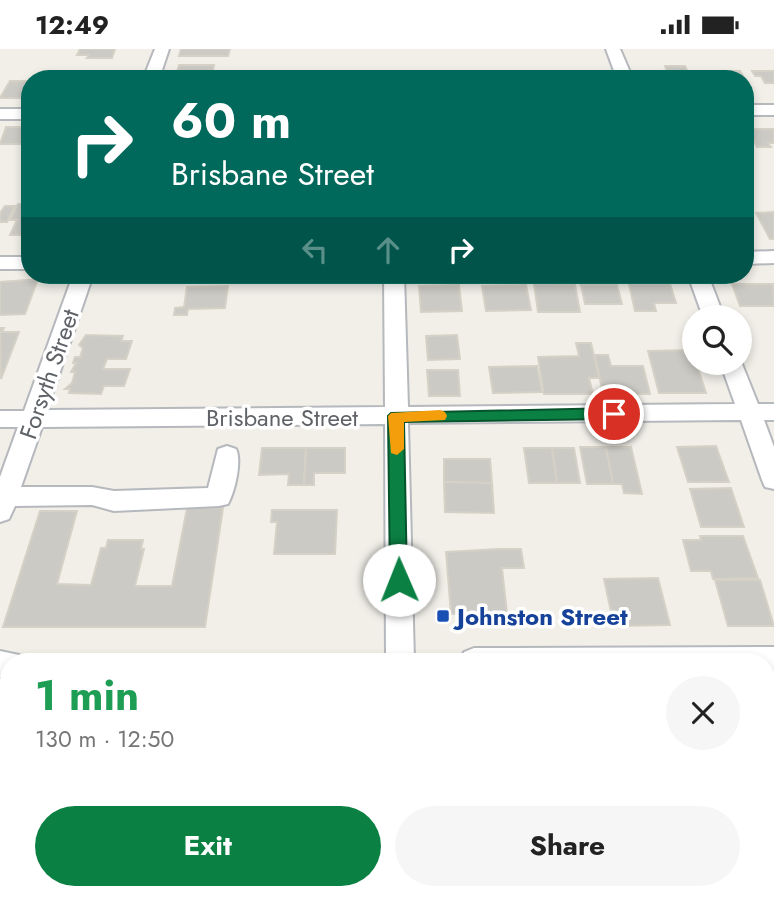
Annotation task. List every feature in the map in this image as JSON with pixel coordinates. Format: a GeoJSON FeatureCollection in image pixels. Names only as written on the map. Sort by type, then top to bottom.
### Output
{"type":"FeatureCollection","features":[{"type":"Feature","properties":{"kind":"street"},"geometry":{"type":"LineString","coordinates":[[154,70],[162,49]]}},
{"type":"Feature","properties":{"kind":"street"},"geometry":{"type":"LineString","coordinates":[[613,49],[621,70]]}},
{"type":"Feature","properties":{"kind":"street"},"geometry":{"type":"LineString","coordinates":[[754,110],[774,110]]}},
{"type":"Feature","properties":{"kind":"street"},"geometry":{"type":"LineString","coordinates":[[0,114],[21,114]]}},
{"type":"Feature","properties":{"kind":"street"},"geometry":{"type":"LineString","coordinates":[[754,258],[774,257]]}},
{"type":"Feature","properties":{"kind":"street"},"geometry":{"type":"LineString","coordinates":[[0,263],[21,263]]}},
{"type":"Feature","properties":{"kind":"street","name":"Forsyth Street"},"geometry":{"type":"LineString","coordinates":[[3,505],[80,284]]}},
{"type":"Feature","properties":{"kind":"street"},"geometry":{"type":"LineString","coordinates":[[394,284],[400,653]]}},
{"type":"Feature","properties":{"kind":"street"},"geometry":{"type":"LineString","coordinates":[[701,284],[709,305]]}},
{"type":"Feature","properties":{"kind":"street"},"geometry":{"type":"LineString","coordinates":[[736,375],[774,480]]}},
{"type":"Feature","properties":{"kind":"street","name":"Brisbane Street"},"geometry":{"type":"LineString","coordinates":[[0,419],[774,412]]}},
{"type":"Feature","properties":{"kind":"street"},"geometry":{"type":"LineString","coordinates":[[3,505],[92,496],[114,501],[219,497],[227,455]]}},
{"type":"Feature","properties":{"kind":"building"},"geometry":{"type":"Polygon","coordinates":[[[80,49],[115,49],[112,58],[87,58],[89,55],[77,55],[80,49]]]}},
{"type":"Feature","properties":{"kind":"building"},"geometry":{"type":"Polygon","coordinates":[[[181,49],[230,49],[228,56],[179,56],[181,49]]]}},
{"type":"Feature","properties":{"kind":"building"},"geometry":{"type":"Polygon","coordinates":[[[179,65],[214,65],[213,70],[178,70],[179,65]]]}},
{"type":"Feature","properties":{"kind":"building"},"geometry":{"type":"Polygon","coordinates":[[[665,66],[685,66],[687,70],[667,70],[665,66]]]}},
{"type":"Feature","properties":{"kind":"building"},"geometry":{"type":"Polygon","coordinates":[[[754,71],[774,71],[774,83],[765,83],[761,76],[755,76],[754,71]]]}},
{"type":"Feature","properties":{"kind":"building"},"geometry":{"type":"Polygon","coordinates":[[[10,81],[21,81],[21,98],[0,98],[10,81]]]}},
{"type":"Feature","properties":{"kind":"building"},"geometry":{"type":"Polygon","coordinates":[[[6,127],[21,127],[21,144],[0,144],[6,127]]]}},
{"type":"Feature","properties":{"kind":"building"},"geometry":{"type":"Polygon","coordinates":[[[754,129],[774,129],[774,143],[768,143],[771,147],[757,147],[754,129]]]}},
{"type":"Feature","properties":{"kind":"building"},"geometry":{"type":"Polygon","coordinates":[[[18,204],[21,204],[21,235],[10,235],[17,220],[10,220],[18,204]]]}},
{"type":"Feature","properties":{"kind":"building"},"geometry":{"type":"Polygon","coordinates":[[[5,206],[15,206],[7,222],[0,222],[0,213],[5,206]]]}},
{"type":"Feature","properties":{"kind":"building"},"geometry":{"type":"Polygon","coordinates":[[[774,212],[774,239],[770,239],[756,213],[774,212]]]}},
{"type":"Feature","properties":{"kind":"building"},"geometry":{"type":"Polygon","coordinates":[[[21,280],[21,284],[36,284],[25,314],[0,315],[0,282],[21,280]]]}},
{"type":"Feature","properties":{"kind":"building"},"geometry":{"type":"Polygon","coordinates":[[[534,284],[575,285],[580,312],[538,312],[534,284]]]}},
{"type":"Feature","properties":{"kind":"building"},"geometry":{"type":"Polygon","coordinates":[[[629,284],[670,284],[676,303],[654,303],[656,311],[635,311],[629,284]]]}},
{"type":"Feature","properties":{"kind":"building"},"geometry":{"type":"Polygon","coordinates":[[[732,284],[773,284],[774,306],[740,305],[732,284]]]}},
{"type":"Feature","properties":{"kind":"building"},"geometry":{"type":"Polygon","coordinates":[[[459,285],[462,311],[421,312],[419,286],[459,285]]]}},
{"type":"Feature","properties":{"kind":"building"},"geometry":{"type":"Polygon","coordinates":[[[526,285],[531,310],[486,311],[482,286],[526,285]]]}},
{"type":"Feature","properties":{"kind":"building"},"geometry":{"type":"Polygon","coordinates":[[[581,285],[617,285],[622,304],[585,304],[581,285]]]}},
{"type":"Feature","properties":{"kind":"building"},"geometry":{"type":"Polygon","coordinates":[[[228,286],[225,308],[188,309],[187,315],[174,315],[175,308],[184,307],[187,287],[228,286]]]}},
{"type":"Feature","properties":{"kind":"building"},"geometry":{"type":"Polygon","coordinates":[[[0,328],[4,328],[2,332],[19,332],[1,379],[0,328]]]}},
{"type":"Feature","properties":{"kind":"building"},"geometry":{"type":"Polygon","coordinates":[[[86,335],[123,336],[121,341],[132,341],[126,359],[107,359],[103,369],[130,369],[124,386],[104,386],[101,394],[69,393],[70,389],[65,389],[72,383],[75,372],[71,372],[76,363],[73,363],[75,357],[80,357],[83,348],[79,345],[86,335]]]}},
{"type":"Feature","properties":{"kind":"building"},"geometry":{"type":"Polygon","coordinates":[[[457,335],[460,359],[428,360],[426,336],[457,335]]]}},
{"type":"Feature","properties":{"kind":"building"},"geometry":{"type":"Polygon","coordinates":[[[576,343],[591,343],[599,378],[589,378],[593,394],[544,394],[538,357],[579,356],[576,343]]]}},
{"type":"Feature","properties":{"kind":"building"},"geometry":{"type":"Polygon","coordinates":[[[682,350],[682,375],[700,375],[706,393],[659,393],[648,351],[682,350]]]}},
{"type":"Feature","properties":{"kind":"building"},"geometry":{"type":"Polygon","coordinates":[[[595,355],[608,355],[611,366],[643,366],[650,394],[603,394],[595,355]]]}},
{"type":"Feature","properties":{"kind":"building"},"geometry":{"type":"Polygon","coordinates":[[[537,366],[542,392],[493,393],[489,367],[537,366]]]}},
{"type":"Feature","properties":{"kind":"building"},"geometry":{"type":"Polygon","coordinates":[[[427,370],[458,370],[460,396],[429,396],[427,370]]]}},
{"type":"Feature","properties":{"kind":"building"},"geometry":{"type":"Polygon","coordinates":[[[716,446],[729,482],[688,482],[677,447],[716,446]]]}},
{"type":"Feature","properties":{"kind":"building"},"geometry":{"type":"Polygon","coordinates":[[[580,447],[606,447],[613,484],[587,484],[580,447]]]}},
{"type":"Feature","properties":{"kind":"building"},"geometry":{"type":"Polygon","coordinates":[[[606,447],[631,447],[642,494],[624,493],[622,484],[613,484],[606,447]]]}},
{"type":"Feature","properties":{"kind":"building"},"geometry":{"type":"Polygon","coordinates":[[[262,448],[306,448],[304,485],[288,485],[289,474],[259,475],[262,448]]]}},
{"type":"Feature","properties":{"kind":"building"},"geometry":{"type":"Polygon","coordinates":[[[306,448],[345,448],[345,473],[314,473],[314,485],[304,485],[306,448]]]}},
{"type":"Feature","properties":{"kind":"building"},"geometry":{"type":"Polygon","coordinates":[[[524,448],[552,448],[557,483],[529,483],[524,448]]]}},
{"type":"Feature","properties":{"kind":"building"},"geometry":{"type":"Polygon","coordinates":[[[552,448],[574,448],[580,483],[557,483],[552,448]]]}},
{"type":"Feature","properties":{"kind":"building"},"geometry":{"type":"Polygon","coordinates":[[[444,459],[490,459],[492,483],[444,482],[444,459]]]}},
{"type":"Feature","properties":{"kind":"building"},"geometry":{"type":"Polygon","coordinates":[[[444,482],[492,483],[494,513],[445,512],[444,482]]]}},
{"type":"Feature","properties":{"kind":"building"},"geometry":{"type":"Polygon","coordinates":[[[731,488],[744,527],[701,527],[690,489],[731,488]]]}},
{"type":"Feature","properties":{"kind":"building"},"geometry":{"type":"Polygon","coordinates":[[[187,508],[223,508],[205,627],[3,627],[40,511],[77,511],[57,584],[91,585],[101,548],[106,548],[108,540],[143,540],[141,549],[144,549],[135,586],[172,586],[187,508]]]}},
{"type":"Feature","properties":{"kind":"building"},"geometry":{"type":"Polygon","coordinates":[[[272,510],[337,510],[335,554],[274,554],[277,522],[271,522],[272,510]]]}},
{"type":"Feature","properties":{"kind":"building"},"geometry":{"type":"Polygon","coordinates":[[[700,536],[743,536],[758,578],[713,579],[711,571],[691,571],[683,540],[701,540],[700,536]]]}},
{"type":"Feature","properties":{"kind":"building"},"geometry":{"type":"Polygon","coordinates":[[[521,549],[524,568],[502,568],[507,613],[451,614],[446,552],[521,549]]]}},
{"type":"Feature","properties":{"kind":"building"},"geometry":{"type":"Polygon","coordinates":[[[658,578],[670,625],[614,626],[604,579],[658,578]]]}},
{"type":"Feature","properties":{"kind":"building"},"geometry":{"type":"Polygon","coordinates":[[[715,580],[760,580],[774,626],[728,626],[715,580]]]}},
{"type":"Feature","properties":{"kind":"slow traffic"},"geometry":{"type":"LineString","coordinates":[[397,449],[396,416],[440,416]]}},
{"type":"Feature","properties":{"kind":"place","name":"Johnston Street"},"geometry":{"type":"Point","coordinates":[443,616]}},
{"type":"Feature","properties":{"kind":"route"},"geometry":{"type":"LineString","coordinates":[[399,580],[396,416],[614,414]]}}]}
